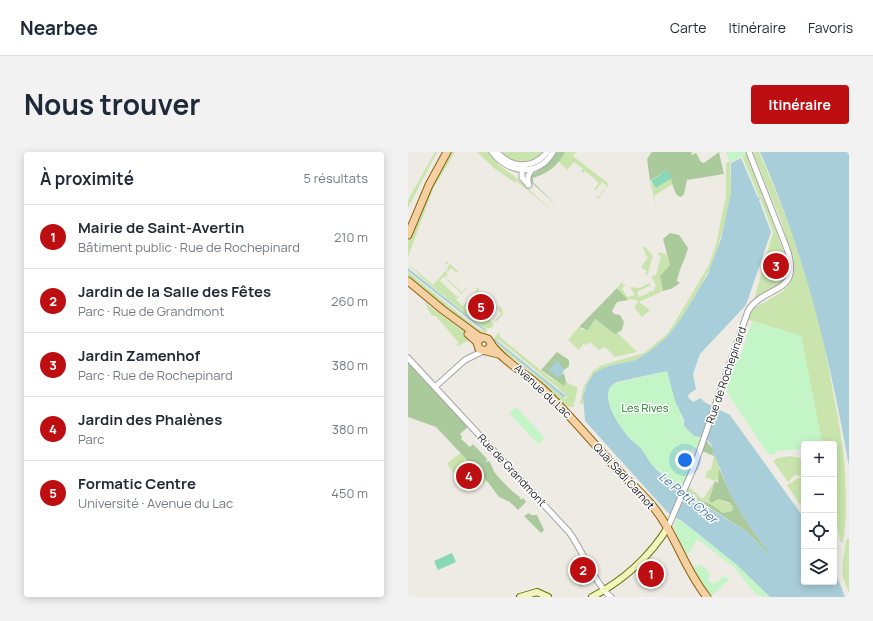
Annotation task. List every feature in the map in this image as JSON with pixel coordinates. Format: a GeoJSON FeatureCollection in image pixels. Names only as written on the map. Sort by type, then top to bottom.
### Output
{"type":"FeatureCollection","features":[{"type":"Feature","properties":{"kind":"main road"},"geometry":{"type":"LineString","coordinates":[[408,223],[425,183],[442,152]]}},
{"type":"Feature","properties":{"kind":"main road"},"geometry":{"type":"LineString","coordinates":[[408,235],[429,185],[447,152]]}},
{"type":"Feature","properties":{"kind":"main road"},"geometry":{"type":"LineString","coordinates":[[408,281],[479,342],[479,349],[485,351],[490,348],[491,344],[488,339],[479,342]]}},
{"type":"Feature","properties":{"kind":"main road"},"geometry":{"type":"LineString","coordinates":[[408,286],[440,314],[479,342]]}},
{"type":"Feature","properties":{"kind":"main road","name":"Avenue du Lac"},"geometry":{"type":"LineString","coordinates":[[491,344],[505,358],[544,390],[579,426]]}},
{"type":"Feature","properties":{"kind":"main road","name":"Avenue du Lac"},"geometry":{"type":"LineString","coordinates":[[485,351],[505,358]]}},
{"type":"Feature","properties":{"kind":"main road","name":"Quai Sadi Carnot"},"geometry":{"type":"LineString","coordinates":[[579,426],[650,504],[668,528],[696,582],[707,597]]}},
{"type":"Feature","properties":{"kind":"main road","name":"Rue de Rochepinard"},"geometry":{"type":"LineString","coordinates":[[592,597],[604,591],[646,559],[668,528]]}},
{"type":"Feature","properties":{"kind":"main road"},"geometry":{"type":"LineString","coordinates":[[520,597],[537,592],[548,597]]}},
{"type":"Feature","properties":{"kind":"street"},"geometry":{"type":"LineString","coordinates":[[492,152],[506,166],[522,170],[532,169],[544,163],[553,152]]}},
{"type":"Feature","properties":{"kind":"street"},"geometry":{"type":"LineString","coordinates":[[497,152],[512,164],[528,165]]}},
{"type":"Feature","properties":{"kind":"street"},"geometry":{"type":"LineString","coordinates":[[522,170],[528,165],[539,160],[547,152]]}},
{"type":"Feature","properties":{"kind":"street","name":"Rue de Rochepinard"},"geometry":{"type":"LineString","coordinates":[[668,528],[684,492],[704,438],[748,311],[757,300],[782,286],[789,277],[791,269],[785,242],[749,152]]}},
{"type":"Feature","properties":{"kind":"street"},"geometry":{"type":"LineString","coordinates":[[522,170],[522,178],[529,185],[528,176],[532,169]]}},
{"type":"Feature","properties":{"kind":"street"},"geometry":{"type":"LineString","coordinates":[[435,387],[468,358],[479,342]]}},
{"type":"Feature","properties":{"kind":"street"},"geometry":{"type":"LineString","coordinates":[[468,358],[485,351]]}},
{"type":"Feature","properties":{"kind":"street","name":"Rue de Grandmont"},"geometry":{"type":"LineString","coordinates":[[408,358],[569,532],[578,544],[604,591]]}},
{"type":"Feature","properties":{"kind":"street"},"geometry":{"type":"LineString","coordinates":[[604,591],[611,597]]}},
{"type":"Feature","properties":{"kind":"green space"},"geometry":{"type":"Polygon","coordinates":[[[435,152],[437,152],[408,208],[408,200],[435,152]]]}},
{"type":"Feature","properties":{"kind":"green space"},"geometry":{"type":"Polygon","coordinates":[[[450,152],[455,152],[433,189],[408,257],[408,238],[428,191],[450,152]]]}},
{"type":"Feature","properties":{"kind":"green space"},"geometry":{"type":"Polygon","coordinates":[[[477,152],[488,152],[499,165],[514,176],[553,211],[516,181],[514,182],[495,169],[477,152]]]}},
{"type":"Feature","properties":{"kind":"green space"},"geometry":{"type":"Polygon","coordinates":[[[499,152],[545,152],[530,163],[516,163],[499,152]]]}},
{"type":"Feature","properties":{"kind":"green space"},"geometry":{"type":"Polygon","coordinates":[[[557,152],[565,152],[556,165],[543,174],[533,178],[533,182],[557,206],[530,181],[531,175],[548,164],[557,152]]]}},
{"type":"Feature","properties":{"kind":"green space"},"geometry":{"type":"Polygon","coordinates":[[[565,152],[576,152],[573,156],[609,184],[598,199],[595,196],[598,197],[607,186],[602,182],[596,190],[594,189],[599,183],[585,171],[583,173],[581,171],[583,169],[574,162],[567,170],[559,162],[565,152]]]}},
{"type":"Feature","properties":{"kind":"green space"},"geometry":{"type":"Polygon","coordinates":[[[652,152],[692,152],[692,155],[696,153],[701,162],[704,163],[719,152],[724,174],[687,180],[684,194],[681,197],[676,194],[667,170],[650,181],[647,159],[652,152]]]}},
{"type":"Feature","properties":{"kind":"green space"},"geometry":{"type":"Polygon","coordinates":[[[726,152],[746,152],[747,154],[730,162],[726,152]]]}},
{"type":"Feature","properties":{"kind":"green space"},"geometry":{"type":"Polygon","coordinates":[[[753,152],[759,152],[786,216],[808,282],[820,326],[843,448],[846,514],[843,543],[840,541],[837,523],[837,441],[822,441],[801,336],[749,320],[749,316],[754,308],[782,292],[790,283],[794,267],[782,224],[753,152]]]}},
{"type":"Feature","properties":{"kind":"green space"},"geometry":{"type":"Polygon","coordinates":[[[748,154],[763,195],[759,197],[742,156],[748,154]]]}},
{"type":"Feature","properties":{"kind":"green space"},"geometry":{"type":"Polygon","coordinates":[[[730,161],[731,193],[726,219],[713,263],[682,317],[667,337],[650,351],[636,360],[608,366],[591,377],[584,391],[583,404],[580,404],[583,388],[593,371],[602,365],[644,353],[667,334],[675,322],[709,265],[716,244],[726,196],[726,163],[730,161]]]}},
{"type":"Feature","properties":{"kind":"green space"},"geometry":{"type":"Polygon","coordinates":[[[667,170],[672,178],[656,188],[651,181],[667,170]]]}},
{"type":"Feature","properties":{"kind":"green space"},"geometry":{"type":"Polygon","coordinates":[[[672,178],[673,184],[654,196],[659,220],[650,181],[656,188],[672,178]]]}},
{"type":"Feature","properties":{"kind":"green space"},"geometry":{"type":"Polygon","coordinates":[[[763,195],[788,264],[785,277],[781,282],[772,290],[754,300],[773,232],[760,198],[763,197],[763,195]]]}},
{"type":"Feature","properties":{"kind":"green space"},"geometry":{"type":"Polygon","coordinates":[[[670,233],[679,235],[688,248],[677,281],[680,283],[671,289],[663,291],[660,276],[670,265],[663,239],[670,233]]]}},
{"type":"Feature","properties":{"kind":"green space"},"geometry":{"type":"Polygon","coordinates":[[[642,247],[645,247],[653,256],[647,276],[645,274],[647,271],[641,267],[648,258],[642,247]]]}},
{"type":"Feature","properties":{"kind":"green space"},"geometry":{"type":"Polygon","coordinates":[[[659,252],[667,255],[670,265],[660,276],[663,291],[639,302],[650,310],[642,317],[634,307],[639,301],[632,299],[628,300],[617,288],[622,282],[623,285],[625,285],[622,289],[628,297],[635,295],[630,287],[640,288],[649,283],[651,285],[637,292],[639,297],[649,293],[649,290],[651,292],[655,290],[654,288],[656,286],[652,277],[653,275],[656,275],[661,256],[658,255],[659,252]]]}},
{"type":"Feature","properties":{"kind":"green space"},"geometry":{"type":"Polygon","coordinates":[[[446,261],[458,271],[457,273],[451,268],[448,272],[446,270],[449,264],[445,264],[446,261]]]}},
{"type":"Feature","properties":{"kind":"green space"},"geometry":{"type":"Polygon","coordinates":[[[408,263],[433,285],[445,271],[448,274],[445,277],[462,292],[469,285],[462,294],[444,277],[446,274],[440,281],[457,297],[460,296],[456,300],[463,306],[477,290],[475,288],[477,287],[479,289],[478,291],[481,292],[479,294],[477,293],[464,308],[482,320],[482,322],[488,321],[488,319],[494,324],[492,328],[487,328],[480,324],[423,279],[408,263]]]}},
{"type":"Feature","properties":{"kind":"green space"},"geometry":{"type":"Polygon","coordinates":[[[408,265],[426,282],[487,329],[487,332],[481,333],[437,302],[408,277],[408,272],[474,326],[482,331],[484,329],[421,278],[408,265]]]}},
{"type":"Feature","properties":{"kind":"green space"},"geometry":{"type":"Polygon","coordinates":[[[617,288],[628,300],[617,302],[612,311],[614,314],[620,315],[624,322],[622,330],[615,334],[595,319],[588,330],[579,327],[617,288]]]}},
{"type":"Feature","properties":{"kind":"green space"},"geometry":{"type":"Polygon","coordinates":[[[484,294],[487,296],[486,298],[497,308],[499,306],[502,309],[503,314],[496,322],[493,319],[495,320],[501,314],[498,308],[491,316],[486,316],[486,311],[491,314],[495,308],[490,304],[479,304],[477,307],[475,305],[478,305],[485,296],[484,294]]]}},
{"type":"Feature","properties":{"kind":"green space"},"geometry":{"type":"Polygon","coordinates":[[[424,302],[473,338],[458,346],[456,344],[459,343],[436,316],[432,316],[424,302]]]}},
{"type":"Feature","properties":{"kind":"green space"},"geometry":{"type":"Polygon","coordinates":[[[595,319],[618,333],[637,352],[615,357],[605,347],[599,350],[590,342],[587,345],[583,344],[579,350],[568,340],[579,327],[583,330],[590,327],[595,319]]]}},
{"type":"Feature","properties":{"kind":"green space"},"geometry":{"type":"Polygon","coordinates":[[[752,321],[801,336],[822,441],[801,441],[801,449],[778,451],[773,455],[768,454],[730,397],[726,388],[736,356],[741,354],[752,321]]]}},
{"type":"Feature","properties":{"kind":"green space"},"geometry":{"type":"Polygon","coordinates":[[[499,332],[500,337],[550,378],[564,385],[566,382],[578,388],[574,404],[572,402],[574,405],[573,407],[566,407],[528,370],[496,345],[494,339],[499,332]],[[495,339],[496,342],[561,396],[565,399],[567,397],[564,393],[499,340],[495,339]]]}},
{"type":"Feature","properties":{"kind":"green space"},"geometry":{"type":"Polygon","coordinates":[[[557,352],[569,360],[569,366],[564,370],[558,362],[552,366],[562,375],[564,373],[566,382],[564,386],[541,370],[557,352]]]}},
{"type":"Feature","properties":{"kind":"green space"},"geometry":{"type":"Polygon","coordinates":[[[408,362],[468,427],[460,434],[462,437],[461,439],[470,447],[473,444],[487,459],[486,462],[489,461],[500,479],[519,496],[521,500],[523,498],[526,502],[518,510],[510,502],[499,497],[487,481],[436,427],[408,417],[408,362]]]}},
{"type":"Feature","properties":{"kind":"green space","name":"Les Rives"},"geometry":{"type":"Polygon","coordinates":[[[667,371],[675,401],[680,411],[685,428],[694,436],[702,437],[695,451],[692,448],[689,456],[695,458],[682,491],[648,461],[643,451],[626,434],[613,416],[609,403],[609,389],[613,384],[667,371]]]}},
{"type":"Feature","properties":{"kind":"green space"},"geometry":{"type":"Polygon","coordinates":[[[516,407],[544,437],[541,443],[538,444],[509,413],[516,407]]]}},
{"type":"Feature","properties":{"kind":"green space"},"geometry":{"type":"Polygon","coordinates":[[[706,440],[713,449],[714,456],[702,451],[706,440]]]}},
{"type":"Feature","properties":{"kind":"green space"},"geometry":{"type":"Polygon","coordinates":[[[461,453],[487,481],[465,492],[447,463],[461,453]]]}},
{"type":"Feature","properties":{"kind":"green space"},"geometry":{"type":"Polygon","coordinates":[[[714,456],[719,461],[719,480],[716,479],[709,498],[714,503],[719,499],[732,505],[733,509],[726,514],[701,501],[688,490],[689,487],[703,499],[715,481],[705,477],[708,470],[711,470],[714,456]]]}},
{"type":"Feature","properties":{"kind":"green space"},"geometry":{"type":"Polygon","coordinates":[[[790,456],[801,458],[801,476],[795,475],[788,482],[773,461],[778,458],[790,456]]]}},
{"type":"Feature","properties":{"kind":"green space"},"geometry":{"type":"Polygon","coordinates":[[[719,468],[741,512],[754,533],[769,551],[768,553],[746,531],[687,493],[688,490],[701,501],[710,504],[723,513],[732,511],[733,507],[730,503],[719,499],[712,503],[709,500],[715,481],[718,483],[719,468]]]}},
{"type":"Feature","properties":{"kind":"green space"},"geometry":{"type":"Polygon","coordinates":[[[801,478],[801,506],[787,485],[801,478]]]}},
{"type":"Feature","properties":{"kind":"green space"},"geometry":{"type":"Polygon","coordinates":[[[529,513],[531,515],[537,515],[544,530],[541,533],[524,516],[529,513]]]}},
{"type":"Feature","properties":{"kind":"green space"},"geometry":{"type":"Polygon","coordinates":[[[675,520],[681,521],[736,564],[770,597],[763,597],[755,593],[734,567],[697,539],[691,549],[692,550],[686,555],[674,528],[675,520]]]}},
{"type":"Feature","properties":{"kind":"green space"},"geometry":{"type":"Polygon","coordinates":[[[849,538],[849,592],[843,579],[842,567],[846,540],[849,538]]]}},
{"type":"Feature","properties":{"kind":"green space"},"geometry":{"type":"Polygon","coordinates":[[[452,553],[456,562],[438,570],[434,561],[452,553]]]}},
{"type":"Feature","properties":{"kind":"green space"},"geometry":{"type":"Polygon","coordinates":[[[580,556],[595,579],[580,587],[576,579],[581,575],[570,566],[573,560],[580,556]]]}},
{"type":"Feature","properties":{"kind":"green space"},"geometry":{"type":"Polygon","coordinates":[[[701,565],[710,573],[708,580],[713,584],[716,581],[718,582],[723,576],[730,579],[712,595],[702,584],[693,566],[701,565]]]}},
{"type":"Feature","properties":{"kind":"water"},"geometry":{"type":"Polygon","coordinates":[[[760,152],[849,152],[849,466],[833,385],[814,306],[790,229],[760,152]]]}},
{"type":"Feature","properties":{"kind":"water","name":"Le Petit Cher"},"geometry":{"type":"Polygon","coordinates":[[[741,158],[758,198],[762,196],[759,200],[771,232],[746,305],[700,354],[693,374],[696,389],[689,394],[688,397],[693,402],[701,398],[704,402],[730,415],[801,514],[801,585],[837,585],[837,577],[845,597],[770,597],[736,564],[682,521],[670,515],[585,421],[583,396],[587,384],[594,373],[608,366],[636,360],[667,337],[682,317],[708,274],[721,239],[731,193],[731,163],[741,158]],[[667,371],[617,382],[611,386],[608,392],[610,407],[618,422],[655,468],[675,484],[680,490],[746,531],[768,553],[769,551],[745,519],[729,491],[711,445],[705,438],[694,436],[684,426],[684,420],[675,401],[667,371]]]}},
{"type":"Feature","properties":{"kind":"water"},"geometry":{"type":"Polygon","coordinates":[[[408,268],[484,329],[483,330],[408,271],[408,268]]]}},
{"type":"Feature","properties":{"kind":"water"},"geometry":{"type":"Polygon","coordinates":[[[495,339],[566,396],[564,398],[495,341],[495,339]]]}},
{"type":"Feature","properties":{"kind":"water"},"geometry":{"type":"Polygon","coordinates":[[[557,360],[564,370],[562,375],[557,377],[549,370],[557,360]]]}},
{"type":"Feature","properties":{"kind":"place","name":"Jardin Zamenhof"},"geometry":{"type":"Point","coordinates":[776,266]}},
{"type":"Feature","properties":{"kind":"place","name":"Formatic Centre"},"geometry":{"type":"Point","coordinates":[481,307]}},
{"type":"Feature","properties":{"kind":"place","name":"Jardin des Phalènes"},"geometry":{"type":"Point","coordinates":[469,476]}},
{"type":"Feature","properties":{"kind":"place","name":"Jardin de la Salle des Fêtes"},"geometry":{"type":"Point","coordinates":[583,570]}},
{"type":"Feature","properties":{"kind":"place","name":"Mairie de Saint-Avertin"},"geometry":{"type":"Point","coordinates":[651,574]}}]}
